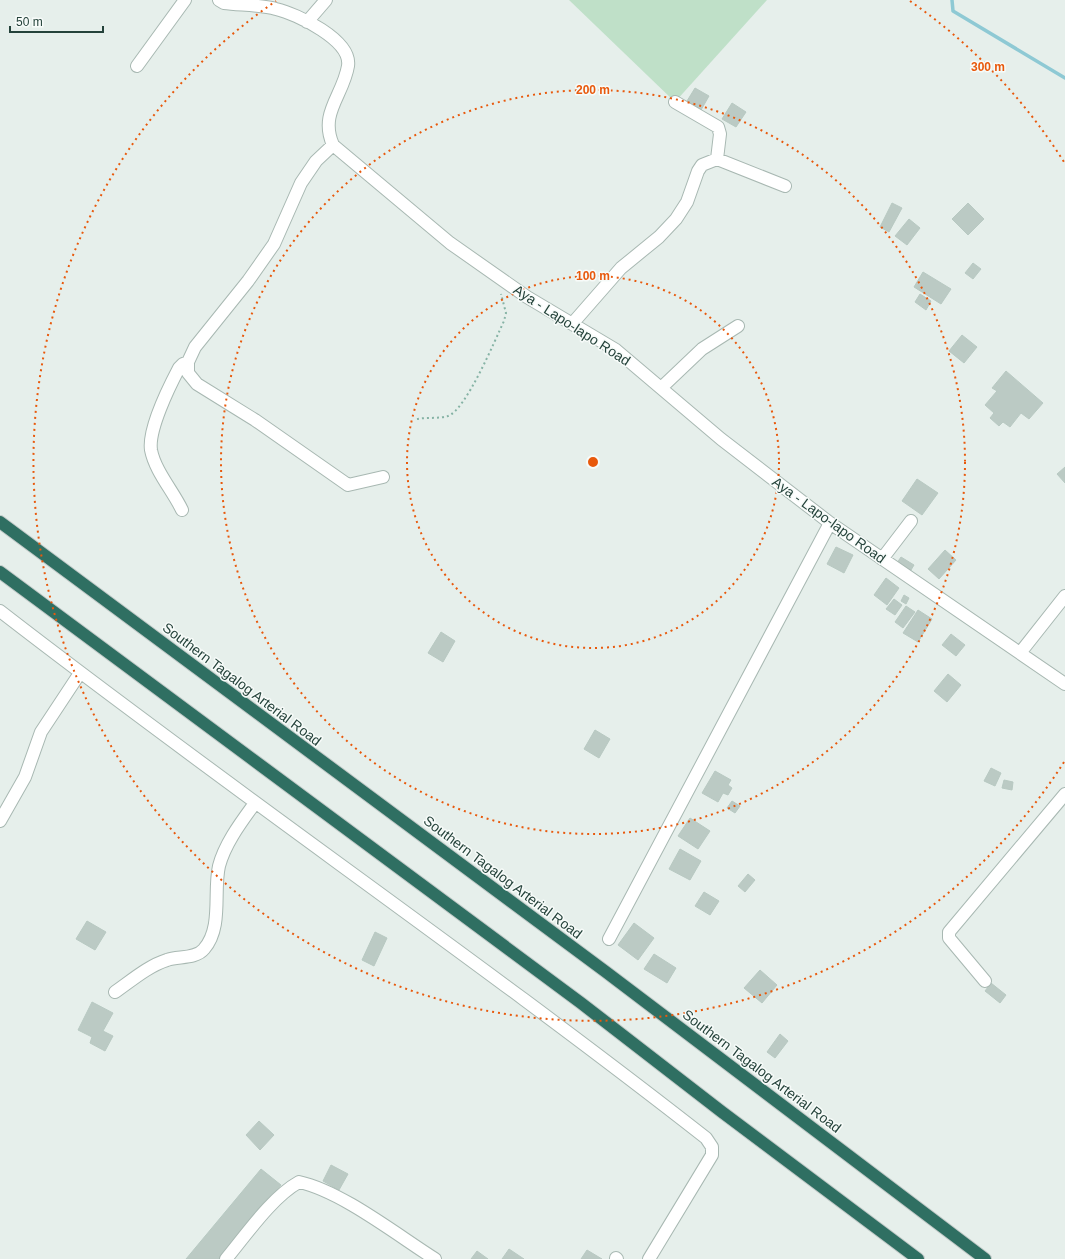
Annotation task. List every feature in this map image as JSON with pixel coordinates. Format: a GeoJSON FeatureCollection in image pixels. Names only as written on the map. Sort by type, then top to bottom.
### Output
{"type":"FeatureCollection","features":[{"type":"Feature","properties":{"kind":"highway","name":"Southern Tagalog Arterial Road"},"geometry":{"type":"LineString","coordinates":[[0,522],[606,972],[985,1259]]}},
{"type":"Feature","properties":{"kind":"highway"},"geometry":{"type":"LineString","coordinates":[[0,572],[581,1003],[728,1117],[918,1259]]}},
{"type":"Feature","properties":{"kind":"street"},"geometry":{"type":"LineString","coordinates":[[137,66],[185,0]]}},
{"type":"Feature","properties":{"kind":"street"},"geometry":{"type":"LineString","coordinates":[[219,0],[224,3],[275,8],[307,22],[339,42],[346,54],[348,66],[328,121],[328,133],[333,145],[316,161],[301,183],[274,244],[248,281],[196,347],[188,362],[188,373],[197,384],[255,420],[348,485],[383,477]]}},
{"type":"Feature","properties":{"kind":"street"},"geometry":{"type":"LineString","coordinates":[[307,22],[326,0]]}},
{"type":"Feature","properties":{"kind":"street"},"geometry":{"type":"LineString","coordinates":[[675,102],[718,127],[720,134],[717,159]]}},
{"type":"Feature","properties":{"kind":"street","name":"Aya - Lapo-lapo Road"},"geometry":{"type":"LineString","coordinates":[[333,145],[450,243],[526,297],[616,350],[721,439],[830,523],[1065,684]]}},
{"type":"Feature","properties":{"kind":"street"},"geometry":{"type":"LineString","coordinates":[[572,324],[621,268],[659,237],[676,218],[687,202],[698,171],[702,165],[717,159],[785,186]]}},
{"type":"Feature","properties":{"kind":"street"},"geometry":{"type":"LineString","coordinates":[[661,388],[702,349],[738,326]]}},
{"type":"Feature","properties":{"kind":"street"},"geometry":{"type":"LineString","coordinates":[[182,510],[157,465],[151,449],[159,410],[179,368],[188,362]]}},
{"type":"Feature","properties":{"kind":"street"},"geometry":{"type":"LineString","coordinates":[[882,558],[911,521]]}},
{"type":"Feature","properties":{"kind":"street"},"geometry":{"type":"LineString","coordinates":[[609,939],[830,523]]}},
{"type":"Feature","properties":{"kind":"street"},"geometry":{"type":"LineString","coordinates":[[1020,653],[1065,596]]}},
{"type":"Feature","properties":{"kind":"street"},"geometry":{"type":"LineString","coordinates":[[0,611],[80,673],[583,1042],[706,1138],[712,1147],[712,1155],[649,1259]]}},
{"type":"Feature","properties":{"kind":"street"},"geometry":{"type":"LineString","coordinates":[[0,821],[25,777],[41,732],[80,673]]}},
{"type":"Feature","properties":{"kind":"street"},"geometry":{"type":"LineString","coordinates":[[985,981],[956,949],[949,938],[949,932],[1065,794]]}},
{"type":"Feature","properties":{"kind":"street"},"geometry":{"type":"LineString","coordinates":[[115,992],[163,961],[185,957],[204,950],[213,935],[219,866],[236,828],[256,803]]}},
{"type":"Feature","properties":{"kind":"street"},"geometry":{"type":"LineString","coordinates":[[226,1259],[277,1199],[290,1187],[299,1182],[312,1185],[351,1205],[434,1259]]}},
{"type":"Feature","properties":{"kind":"path"},"geometry":{"type":"LineString","coordinates":[[417,419],[447,417],[455,412],[478,376],[506,313],[499,277]]}},
{"type":"Feature","properties":{"kind":"green space"},"geometry":{"type":"Polygon","coordinates":[[[569,0],[767,0],[675,102],[569,0]]]}},
{"type":"Feature","properties":{"kind":"building"},"geometry":{"type":"Polygon","coordinates":[[[695,88],[709,96],[701,110],[687,101],[695,88]]]}},
{"type":"Feature","properties":{"kind":"building"},"geometry":{"type":"Polygon","coordinates":[[[732,103],[746,112],[736,127],[722,119],[732,103]]]}},
{"type":"Feature","properties":{"kind":"building"},"geometry":{"type":"Polygon","coordinates":[[[892,203],[902,208],[889,232],[880,227],[892,203]]]}},
{"type":"Feature","properties":{"kind":"building"},"geometry":{"type":"Polygon","coordinates":[[[968,203],[984,219],[968,235],[952,219],[968,203]]]}},
{"type":"Feature","properties":{"kind":"building"},"geometry":{"type":"Polygon","coordinates":[[[909,219],[920,228],[907,245],[895,236],[909,219]]]}},
{"type":"Feature","properties":{"kind":"building"},"geometry":{"type":"Polygon","coordinates":[[[973,263],[981,269],[973,279],[965,273],[973,263]]]}},
{"type":"Feature","properties":{"kind":"building"},"geometry":{"type":"Polygon","coordinates":[[[923,272],[951,289],[941,304],[914,287],[923,272]]]}},
{"type":"Feature","properties":{"kind":"building"},"geometry":{"type":"Polygon","coordinates":[[[920,294],[931,301],[926,310],[915,302],[920,294]]]}},
{"type":"Feature","properties":{"kind":"building"},"geometry":{"type":"Polygon","coordinates":[[[962,335],[977,347],[964,363],[949,351],[962,335]]]}},
{"type":"Feature","properties":{"kind":"building"},"geometry":{"type":"Polygon","coordinates":[[[1006,371],[1043,403],[1029,419],[1021,413],[1010,427],[1003,422],[999,426],[990,418],[994,413],[985,405],[997,391],[992,388],[1006,371]]]}},
{"type":"Feature","properties":{"kind":"building"},"geometry":{"type":"Polygon","coordinates":[[[1065,467],[1065,483],[1057,474],[1065,467]]]}},
{"type":"Feature","properties":{"kind":"building"},"geometry":{"type":"Polygon","coordinates":[[[917,479],[938,493],[922,515],[902,501],[917,479]]]}},
{"type":"Feature","properties":{"kind":"building"},"geometry":{"type":"Polygon","coordinates":[[[836,547],[853,555],[844,573],[827,564],[836,547]]]}},
{"type":"Feature","properties":{"kind":"building"},"geometry":{"type":"Polygon","coordinates":[[[945,550],[956,560],[939,579],[928,569],[945,550]]]}},
{"type":"Feature","properties":{"kind":"building"},"geometry":{"type":"Polygon","coordinates":[[[901,557],[914,565],[908,575],[895,566],[901,557]]]}},
{"type":"Feature","properties":{"kind":"building"},"geometry":{"type":"Polygon","coordinates":[[[886,578],[899,588],[887,605],[874,595],[886,578]]]}},
{"type":"Feature","properties":{"kind":"building"},"geometry":{"type":"Polygon","coordinates":[[[904,595],[909,598],[906,604],[901,601],[904,595]]]}},
{"type":"Feature","properties":{"kind":"building"},"geometry":{"type":"Polygon","coordinates":[[[894,599],[902,605],[895,615],[886,609],[894,599]]]}},
{"type":"Feature","properties":{"kind":"building"},"geometry":{"type":"Polygon","coordinates":[[[906,606],[915,612],[903,628],[895,622],[906,606]]]}},
{"type":"Feature","properties":{"kind":"building"},"geometry":{"type":"Polygon","coordinates":[[[918,610],[932,619],[918,642],[903,633],[918,610]]]}},
{"type":"Feature","properties":{"kind":"building"},"geometry":{"type":"Polygon","coordinates":[[[441,632],[455,641],[443,662],[428,653],[441,632]]]}},
{"type":"Feature","properties":{"kind":"building"},"geometry":{"type":"Polygon","coordinates":[[[951,634],[965,645],[956,656],[942,645],[951,634]]]}},
{"type":"Feature","properties":{"kind":"building"},"geometry":{"type":"Polygon","coordinates":[[[948,674],[961,685],[947,702],[934,691],[948,674]]]}},
{"type":"Feature","properties":{"kind":"building"},"geometry":{"type":"Polygon","coordinates":[[[595,730],[610,739],[599,758],[584,749],[595,730]]]}},
{"type":"Feature","properties":{"kind":"building"},"geometry":{"type":"Polygon","coordinates":[[[991,768],[1001,773],[995,786],[984,781],[991,768]]]}},
{"type":"Feature","properties":{"kind":"building"},"geometry":{"type":"Polygon","coordinates":[[[715,771],[731,780],[728,785],[732,788],[728,795],[723,793],[718,802],[702,793],[715,771]]]}},
{"type":"Feature","properties":{"kind":"building"},"geometry":{"type":"Polygon","coordinates":[[[1004,780],[1013,782],[1012,790],[1002,788],[1004,780]]]}},
{"type":"Feature","properties":{"kind":"building"},"geometry":{"type":"Polygon","coordinates":[[[732,801],[740,806],[735,813],[727,808],[732,801]]]}},
{"type":"Feature","properties":{"kind":"building"},"geometry":{"type":"Polygon","coordinates":[[[690,818],[710,831],[698,849],[678,836],[690,818]]]}},
{"type":"Feature","properties":{"kind":"building"},"geometry":{"type":"Polygon","coordinates":[[[680,849],[701,861],[690,880],[669,869],[680,849]]]}},
{"type":"Feature","properties":{"kind":"building"},"geometry":{"type":"Polygon","coordinates":[[[748,874],[755,880],[745,892],[738,886],[748,874]]]}},
{"type":"Feature","properties":{"kind":"building"},"geometry":{"type":"Polygon","coordinates":[[[704,892],[719,901],[710,915],[695,906],[704,892]]]}},
{"type":"Feature","properties":{"kind":"building"},"geometry":{"type":"Polygon","coordinates":[[[87,921],[106,932],[95,950],[76,939],[87,921]]]}},
{"type":"Feature","properties":{"kind":"building"},"geometry":{"type":"Polygon","coordinates":[[[634,923],[654,938],[638,960],[618,945],[634,923]]]}},
{"type":"Feature","properties":{"kind":"building"},"geometry":{"type":"Polygon","coordinates":[[[375,932],[387,938],[374,966],[362,960],[375,932]]]}},
{"type":"Feature","properties":{"kind":"building"},"geometry":{"type":"Polygon","coordinates":[[[654,954],[676,968],[667,983],[644,969],[654,954]]]}},
{"type":"Feature","properties":{"kind":"building"},"geometry":{"type":"Polygon","coordinates":[[[760,970],[777,985],[762,1003],[744,988],[760,970]]]}},
{"type":"Feature","properties":{"kind":"building"},"geometry":{"type":"Polygon","coordinates":[[[991,983],[1006,995],[1000,1003],[985,991],[991,983]]]}},
{"type":"Feature","properties":{"kind":"building"},"geometry":{"type":"Polygon","coordinates":[[[92,1002],[113,1013],[103,1031],[113,1036],[105,1051],[90,1043],[92,1037],[78,1030],[92,1002]]]}},
{"type":"Feature","properties":{"kind":"building"},"geometry":{"type":"Polygon","coordinates":[[[780,1034],[788,1041],[775,1058],[767,1052],[780,1034]]]}},
{"type":"Feature","properties":{"kind":"building"},"geometry":{"type":"Polygon","coordinates":[[[259,1121],[274,1135],[260,1150],[246,1135],[259,1121]]]}},
{"type":"Feature","properties":{"kind":"building"},"geometry":{"type":"Polygon","coordinates":[[[331,1165],[348,1174],[339,1190],[323,1181],[331,1165]]]}},
{"type":"Feature","properties":{"kind":"building"},"geometry":{"type":"Polygon","coordinates":[[[261,1169],[281,1185],[219,1259],[186,1259],[261,1169]]]}},
{"type":"Feature","properties":{"kind":"building"},"geometry":{"type":"Polygon","coordinates":[[[509,1249],[524,1259],[502,1259],[509,1249]]]}},
{"type":"Feature","properties":{"kind":"building"},"geometry":{"type":"Polygon","coordinates":[[[587,1250],[602,1259],[581,1259],[587,1250]]]}},
{"type":"Feature","properties":{"kind":"building"},"geometry":{"type":"Polygon","coordinates":[[[477,1251],[488,1259],[471,1259],[477,1251]]]}},
{"type":"Feature","properties":{"kind":"waterway"},"geometry":{"type":"LineString","coordinates":[[952,0],[953,11],[1065,78]]}}]}
